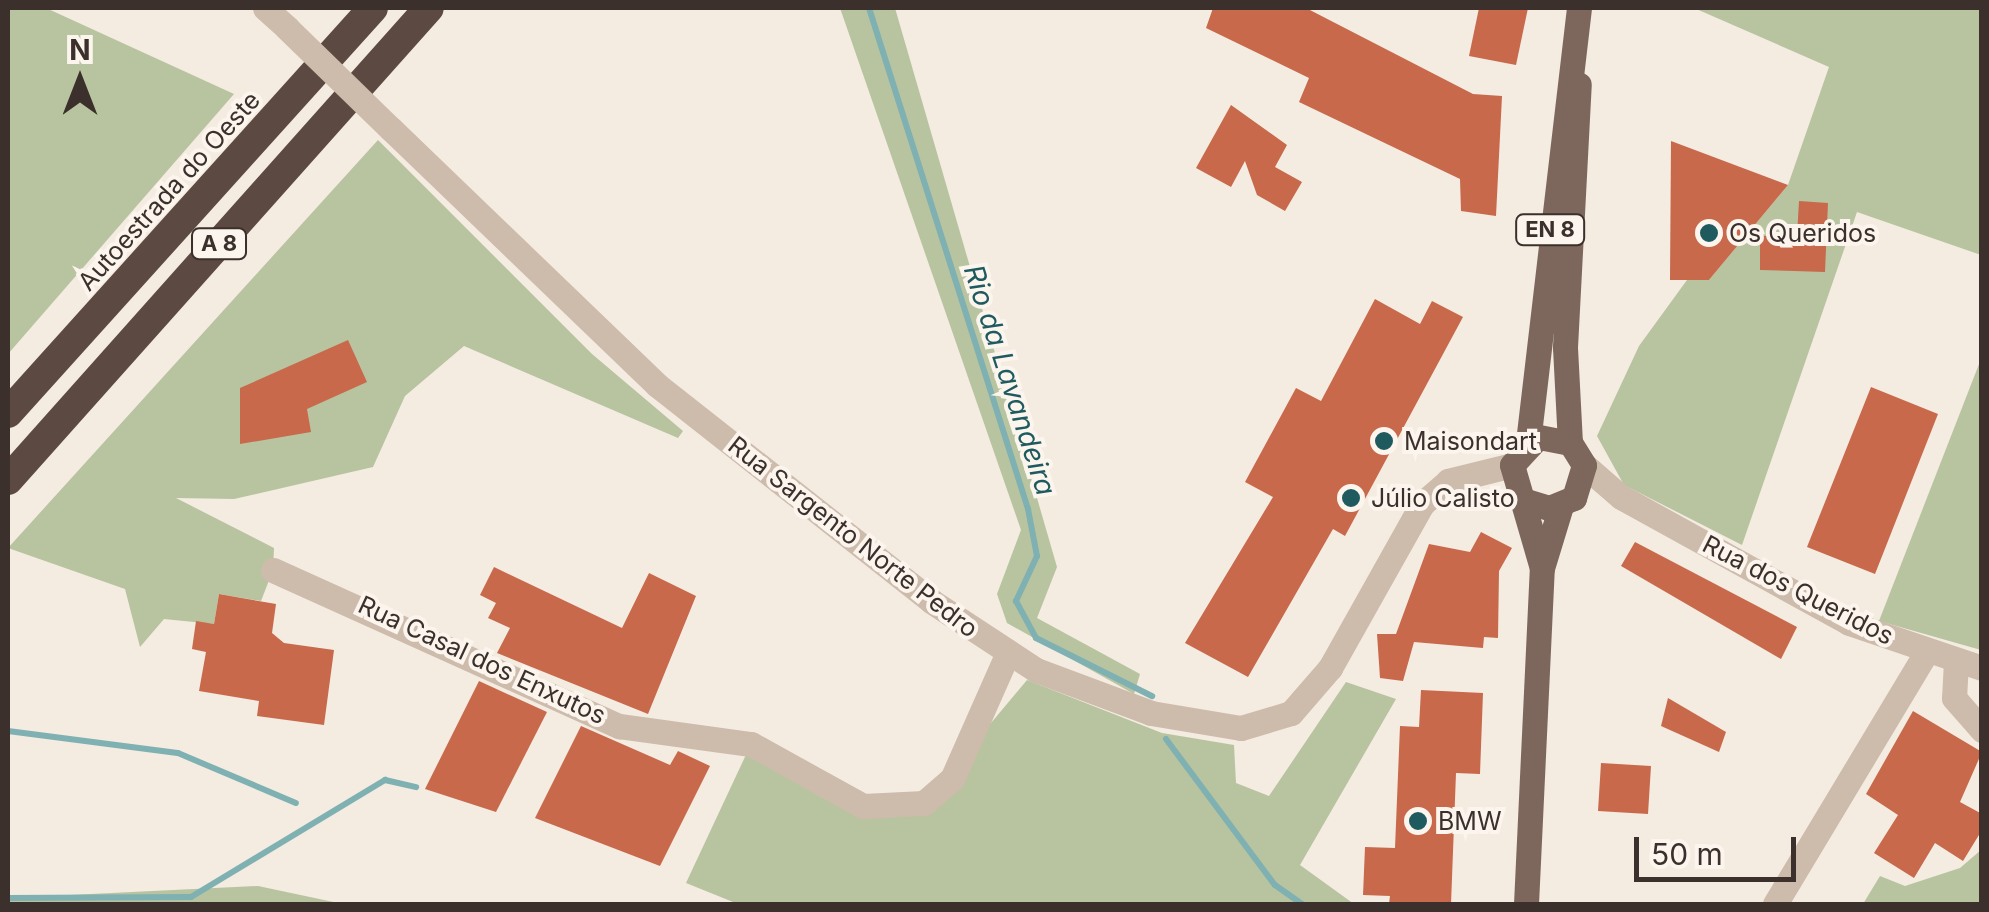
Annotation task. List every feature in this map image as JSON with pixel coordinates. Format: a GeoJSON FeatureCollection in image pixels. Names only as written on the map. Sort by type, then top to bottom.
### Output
{"type":"FeatureCollection","features":[{"type":"Feature","properties":{"kind":"highway","name":"Autoestrada do Oeste"},"geometry":{"type":"LineString","coordinates":[[8,413],[373,8]]}},
{"type":"Feature","properties":{"kind":"highway","name":"A 8"},"geometry":{"type":"LineString","coordinates":[[8,480],[429,8]]}},
{"type":"Feature","properties":{"kind":"main road","name":"EN 8"},"geometry":{"type":"LineString","coordinates":[[1512,465],[1528,442],[1558,275],[1579,13]]}},
{"type":"Feature","properties":{"kind":"main road","name":"EN 8"},"geometry":{"type":"LineString","coordinates":[[1558,275],[1570,443]]}},
{"type":"Feature","properties":{"kind":"main road"},"geometry":{"type":"LineString","coordinates":[[1528,442],[1570,443],[1584,465],[1542,568]]}},
{"type":"Feature","properties":{"kind":"main road"},"geometry":{"type":"LineString","coordinates":[[1512,465],[1542,568],[1526,904]]}},
{"type":"Feature","properties":{"kind":"main road"},"geometry":{"type":"LineString","coordinates":[[1522,496],[1568,502]]}},
{"type":"Feature","properties":{"kind":"street","name":"Rua Sargento Norte Pedro"},"geometry":{"type":"LineString","coordinates":[[265,8],[657,385],[1007,654],[1168,717],[1240,728],[1278,720],[1318,687],[1422,504],[1462,475],[1512,465]]}},
{"type":"Feature","properties":{"kind":"street","name":"Rua dos Queridos"},"geometry":{"type":"LineString","coordinates":[[1584,465],[1621,497],[1850,623],[1926,654],[1969,664]]}},
{"type":"Feature","properties":{"kind":"street"},"geometry":{"type":"LineString","coordinates":[[1462,475],[1522,496]]}},
{"type":"Feature","properties":{"kind":"street"},"geometry":{"type":"LineString","coordinates":[[1568,502],[1621,497]]}},
{"type":"Feature","properties":{"kind":"street","name":"Rua Casal dos Enxutos"},"geometry":{"type":"LineString","coordinates":[[272,570],[619,726],[751,744],[864,806],[924,804],[952,780],[1007,654]]}},
{"type":"Feature","properties":{"kind":"street"},"geometry":{"type":"LineString","coordinates":[[1775,904],[1926,654]]}},
{"type":"Feature","properties":{"kind":"street"},"geometry":{"type":"LineString","coordinates":[[1969,664],[1954,698],[1982,730]]}},
{"type":"Feature","properties":{"kind":"green space"},"geometry":{"type":"Polygon","coordinates":[[[8,8],[46,8],[234,94],[8,354],[8,8]]]}},
{"type":"Feature","properties":{"kind":"green space"},"geometry":{"type":"Polygon","coordinates":[[[840,8],[895,8],[1057,567],[1037,618],[1140,674],[1134,694],[1007,623],[997,594],[1021,530],[840,8]]]}},
{"type":"Feature","properties":{"kind":"green space"},"geometry":{"type":"Polygon","coordinates":[[[1694,8],[1981,8],[1981,255],[1857,212],[1742,545],[1624,485],[1597,436],[1639,346],[1687,280],[1709,280],[1788,185],[1829,67],[1694,8]]]}},
{"type":"Feature","properties":{"kind":"green space"},"geometry":{"type":"Polygon","coordinates":[[[378,140],[592,354],[683,431],[678,438],[464,346],[405,396],[373,467],[234,499],[176,498],[274,548],[273,570],[261,601],[219,594],[214,624],[164,619],[140,647],[125,589],[8,548],[378,140]]]}},
{"type":"Feature","properties":{"kind":"green space"},"geometry":{"type":"Polygon","coordinates":[[[1981,359],[1981,650],[1879,621],[1981,359]]]}},
{"type":"Feature","properties":{"kind":"green space"},"geometry":{"type":"Polygon","coordinates":[[[1027,680],[1162,733],[1234,745],[1236,783],[1269,796],[1346,682],[1396,699],[1300,865],[1354,904],[738,904],[686,883],[751,744],[863,806],[924,803],[1027,680]]]}},
{"type":"Feature","properties":{"kind":"green space"},"geometry":{"type":"Polygon","coordinates":[[[1981,850],[1981,904],[1863,904],[1880,876],[1905,886],[1960,868],[1981,850]]]}},
{"type":"Feature","properties":{"kind":"green space"},"geometry":{"type":"Polygon","coordinates":[[[258,886],[343,904],[8,904],[8,898],[258,886]]]}},
{"type":"Feature","properties":{"kind":"building"},"geometry":{"type":"Polygon","coordinates":[[[1213,8],[1306,8],[1473,94],[1502,96],[1496,216],[1461,211],[1460,179],[1299,102],[1309,78],[1206,28],[1213,8]]]}},
{"type":"Feature","properties":{"kind":"building"},"geometry":{"type":"Polygon","coordinates":[[[1479,8],[1528,8],[1516,65],[1469,56],[1479,8]]]}},
{"type":"Feature","properties":{"kind":"building"},"geometry":{"type":"Polygon","coordinates":[[[1231,105],[1287,145],[1275,167],[1302,182],[1285,211],[1257,195],[1245,161],[1231,187],[1196,168],[1231,105]]]}},
{"type":"Feature","properties":{"kind":"building","name":"Os Queridos"},"geometry":{"type":"Polygon","coordinates":[[[1671,141],[1788,185],[1709,280],[1670,280],[1671,141]]]}},
{"type":"Feature","properties":{"kind":"building"},"geometry":{"type":"Polygon","coordinates":[[[1799,201],[1828,203],[1825,272],[1760,270],[1760,236],[1797,236],[1799,201]]]}},
{"type":"Feature","properties":{"kind":"building"},"geometry":{"type":"Polygon","coordinates":[[[1375,299],[1420,324],[1432,301],[1463,317],[1345,536],[1333,529],[1248,677],[1185,643],[1273,497],[1245,482],[1296,388],[1321,401],[1375,299]]]}},
{"type":"Feature","properties":{"kind":"building"},"geometry":{"type":"Polygon","coordinates":[[[348,340],[367,382],[307,409],[311,432],[240,444],[240,388],[348,340]]]}},
{"type":"Feature","properties":{"kind":"building"},"geometry":{"type":"Polygon","coordinates":[[[1871,387],[1938,414],[1875,574],[1807,547],[1871,387]]]}},
{"type":"Feature","properties":{"kind":"building"},"geometry":{"type":"Polygon","coordinates":[[[1481,532],[1512,548],[1499,571],[1498,638],[1484,637],[1483,648],[1414,642],[1403,681],[1380,678],[1377,634],[1396,634],[1429,544],[1470,552],[1481,532]]]}},
{"type":"Feature","properties":{"kind":"building"},"geometry":{"type":"Polygon","coordinates":[[[1635,542],[1797,627],[1781,659],[1621,566],[1635,542]]]}},
{"type":"Feature","properties":{"kind":"building"},"geometry":{"type":"Polygon","coordinates":[[[494,567],[622,628],[649,573],[696,596],[648,714],[497,653],[510,628],[488,618],[496,603],[480,595],[494,567]]]}},
{"type":"Feature","properties":{"kind":"building"},"geometry":{"type":"Polygon","coordinates":[[[219,594],[276,604],[272,633],[284,643],[334,650],[324,725],[257,716],[259,701],[199,691],[206,652],[192,649],[196,621],[214,624],[219,594]]]}},
{"type":"Feature","properties":{"kind":"building"},"geometry":{"type":"Polygon","coordinates":[[[479,681],[547,712],[496,812],[425,789],[479,681]]]}},
{"type":"Feature","properties":{"kind":"building"},"geometry":{"type":"Polygon","coordinates":[[[1421,690],[1483,693],[1480,774],[1456,773],[1451,904],[1389,904],[1390,896],[1363,895],[1365,847],[1395,848],[1400,726],[1419,727],[1421,690]]]}},
{"type":"Feature","properties":{"kind":"building"},"geometry":{"type":"Polygon","coordinates":[[[1668,698],[1726,732],[1719,752],[1661,726],[1668,698]]]}},
{"type":"Feature","properties":{"kind":"building"},"geometry":{"type":"Polygon","coordinates":[[[1913,711],[1982,752],[1960,802],[1982,814],[1982,830],[1963,861],[1935,843],[1914,878],[1874,853],[1898,815],[1866,794],[1913,711]]]}},
{"type":"Feature","properties":{"kind":"building"},"geometry":{"type":"Polygon","coordinates":[[[581,726],[670,765],[678,751],[710,766],[660,866],[535,818],[581,726]]]}},
{"type":"Feature","properties":{"kind":"building"},"geometry":{"type":"Polygon","coordinates":[[[1601,763],[1651,766],[1648,814],[1598,811],[1601,763]]]}},
{"type":"Feature","properties":{"kind":"waterway","name":"Rio da Lavandeira"},"geometry":{"type":"LineString","coordinates":[[869,8],[1028,509],[1037,556],[1016,601],[1036,638],[1152,696]]}},
{"type":"Feature","properties":{"kind":"waterway"},"geometry":{"type":"LineString","coordinates":[[8,731],[178,753],[296,803]]}},
{"type":"Feature","properties":{"kind":"waterway","name":"Rio da Lavandeira"},"geometry":{"type":"LineString","coordinates":[[1166,739],[1275,885],[1302,904]]}},
{"type":"Feature","properties":{"kind":"waterway"},"geometry":{"type":"LineString","coordinates":[[8,898],[191,897],[385,780],[416,787]]}},
{"type":"Feature","properties":{"kind":"place","name":"Os Queridos"},"geometry":{"type":"Point","coordinates":[1709,233]}},
{"type":"Feature","properties":{"kind":"place","name":"Maisondart"},"geometry":{"type":"Point","coordinates":[1384,441]}},
{"type":"Feature","properties":{"kind":"place","name":"Júlio Calisto"},"geometry":{"type":"Point","coordinates":[1351,498]}},
{"type":"Feature","properties":{"kind":"place","name":"BMW"},"geometry":{"type":"Point","coordinates":[1418,821]}}]}
